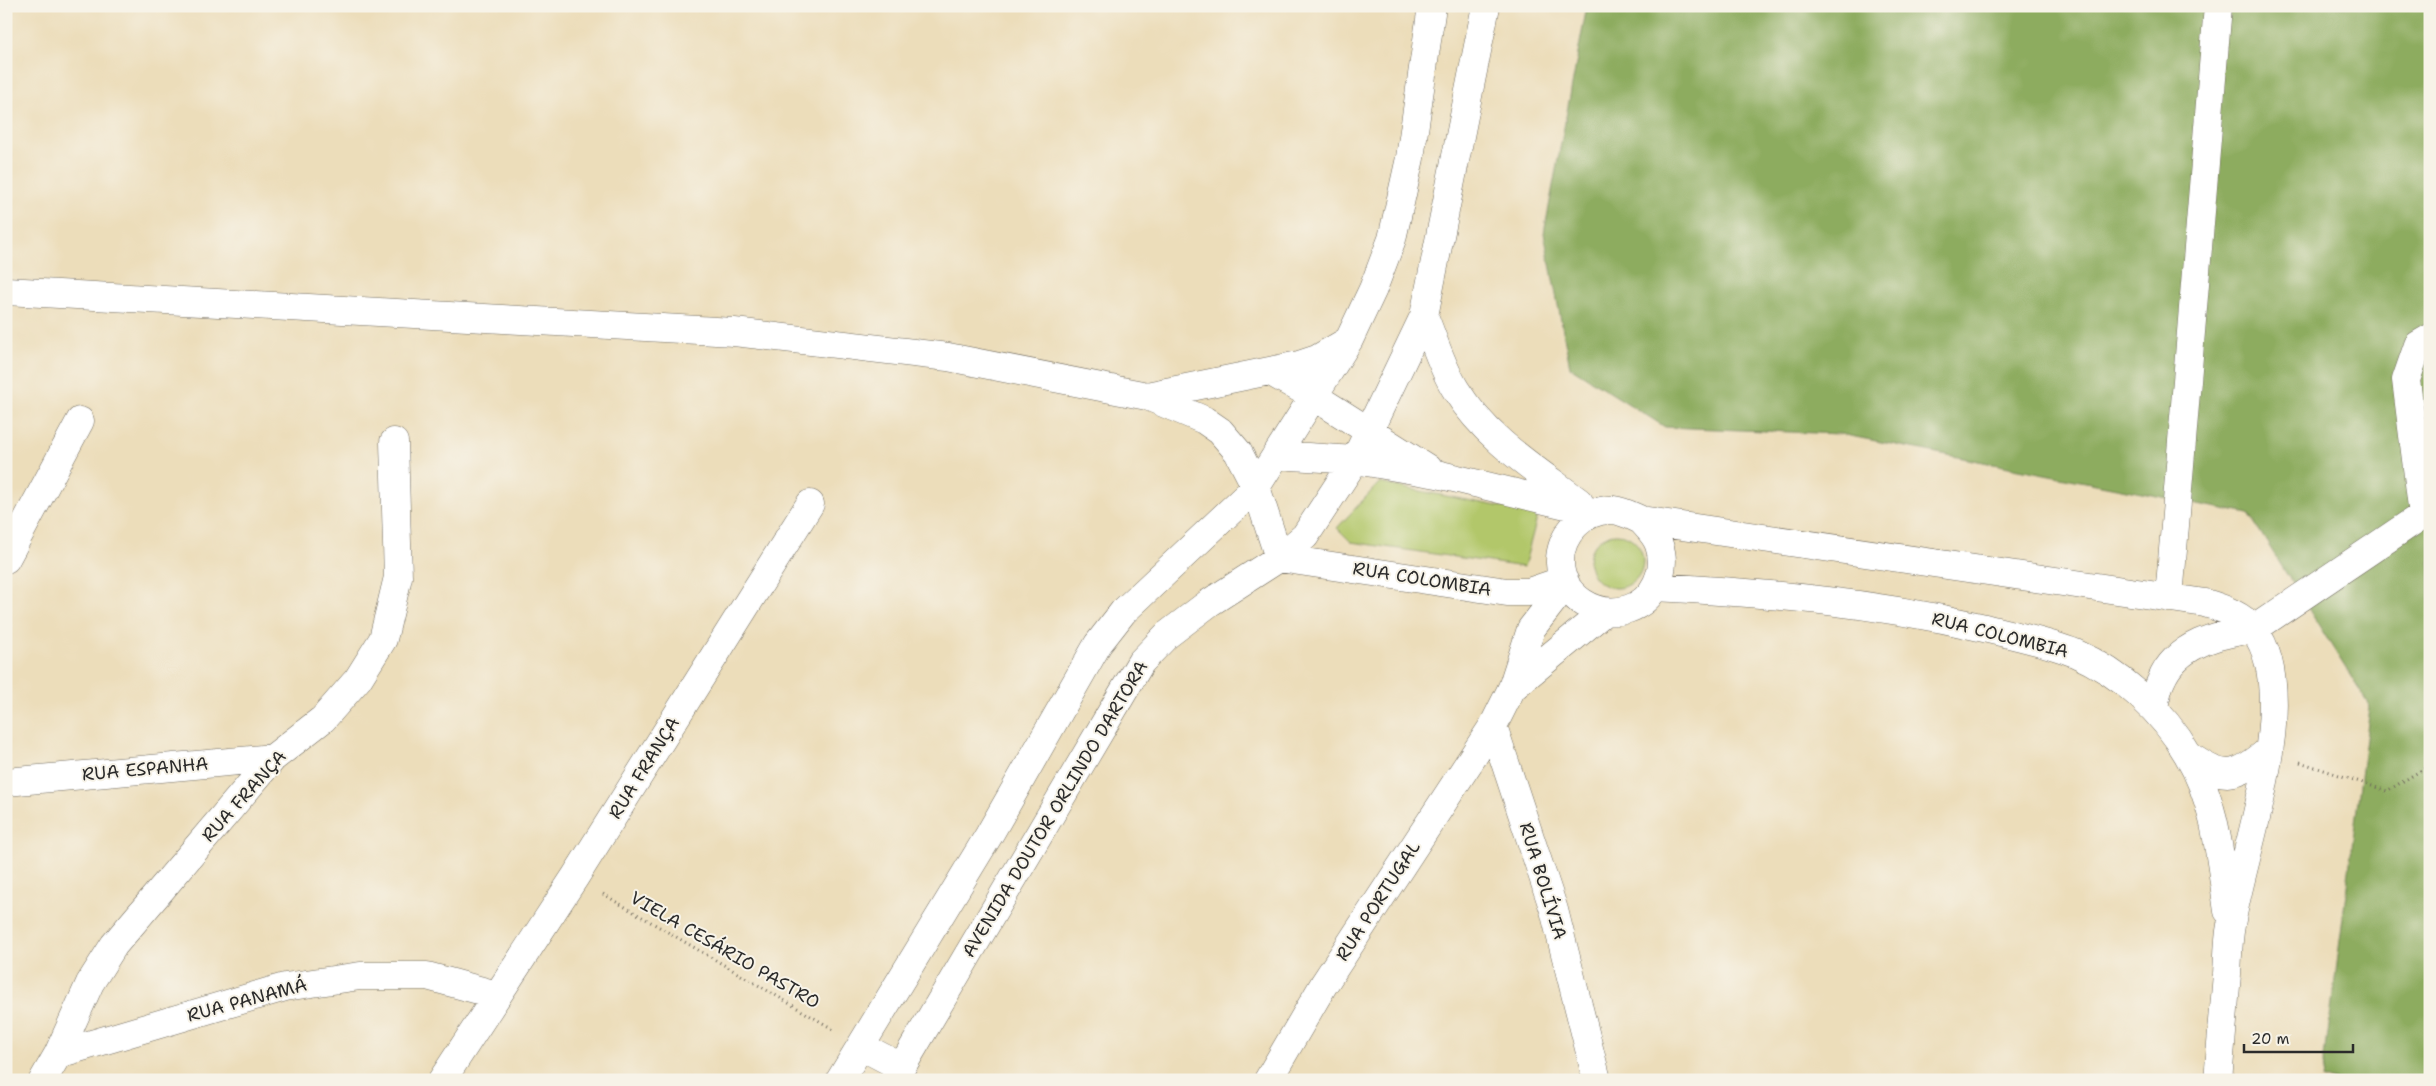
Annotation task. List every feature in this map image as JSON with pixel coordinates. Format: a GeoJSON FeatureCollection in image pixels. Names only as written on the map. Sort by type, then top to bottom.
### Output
{"type":"FeatureCollection","features":[{"type":"Feature","properties":{"kind":"street"},"geometry":{"type":"LineString","coordinates":[[840,1080],[989,835],[1098,644],[1130,606],[1256,487],[1315,397],[1349,340],[1373,289],[1392,239],[1410,158],[1432,6]]}},
{"type":"Feature","properties":{"kind":"street","name":"AVENIDA DOUTOR ORLINDO DARTORA"},"geometry":{"type":"LineString","coordinates":[[897,1073],[1141,662],[1167,635],[1209,603],[1279,558],[1305,536],[1355,460],[1424,316],[1486,6]]}},
{"type":"Feature","properties":{"kind":"street"},"geometry":{"type":"LineString","coordinates":[[2169,598],[2218,6]]}},
{"type":"Feature","properties":{"kind":"street"},"geometry":{"type":"LineString","coordinates":[[6,291],[734,332],[948,357],[1146,396],[1204,420],[1220,431],[1238,452],[1256,487],[1279,558]]}},
{"type":"Feature","properties":{"kind":"street"},"geometry":{"type":"LineString","coordinates":[[1424,316],[1455,388],[1472,413],[1502,445],[1592,511]]}},
{"type":"Feature","properties":{"kind":"street"},"geometry":{"type":"LineString","coordinates":[[2154,707],[2161,680],[2171,664],[2184,652],[2201,641],[2230,632],[2254,629],[2426,513],[2406,380],[2418,344],[2430,338]]}},
{"type":"Feature","properties":{"kind":"street"},"geometry":{"type":"LineString","coordinates":[[1146,396],[1271,372],[1316,359],[1349,340]]}},
{"type":"Feature","properties":{"kind":"street"},"geometry":{"type":"LineString","coordinates":[[1271,372],[1315,397],[1437,474]]}},
{"type":"Feature","properties":{"kind":"street"},"geometry":{"type":"LineString","coordinates":[[6,559],[80,421]]}},
{"type":"Feature","properties":{"kind":"street","name":"RUA FRANÇA"},"geometry":{"type":"LineString","coordinates":[[43,1080],[58,1054],[90,983],[114,945],[273,758],[323,719],[358,679],[382,639],[398,577],[394,442]]}},
{"type":"Feature","properties":{"kind":"street"},"geometry":{"type":"LineString","coordinates":[[1276,455],[1355,460],[1437,474],[1592,511],[1612,510],[1627,513],[1641,520],[2205,603],[2224,609],[2254,629],[2264,646],[2270,669],[2273,701],[2268,751],[2260,800],[2231,926],[2218,1080]]}},
{"type":"Feature","properties":{"kind":"street","name":"RUA FRANÇA"},"geometry":{"type":"LineString","coordinates":[[442,1080],[575,877],[810,504]]}},
{"type":"Feature","properties":{"kind":"street"},"geometry":{"type":"LineString","coordinates":[[1592,511],[1569,532],[1562,547],[1560,564],[1565,582],[1576,598],[1588,607],[1604,612],[1619,612],[1633,607],[1645,599],[1655,587],[1660,574],[1662,558],[1655,537],[1641,520]]}},
{"type":"Feature","properties":{"kind":"street","name":"RUA COLOMBIA"},"geometry":{"type":"LineString","coordinates":[[1279,558],[1507,592],[1529,592],[1565,582]]}},
{"type":"Feature","properties":{"kind":"street"},"geometry":{"type":"LineString","coordinates":[[1494,726],[1512,688],[1531,628],[1565,582]]}},
{"type":"Feature","properties":{"kind":"street","name":"RUA COLOMBIA"},"geometry":{"type":"LineString","coordinates":[[1655,587],[1776,594],[1847,602],[1951,621],[2042,642],[2076,654],[2107,671],[2154,707],[2188,754],[2206,792],[2216,827],[2231,926]]}},
{"type":"Feature","properties":{"kind":"street"},"geometry":{"type":"LineString","coordinates":[[1512,688],[1604,612]]}},
{"type":"Feature","properties":{"kind":"street","name":"RUA PORTUGAL"},"geometry":{"type":"LineString","coordinates":[[1268,1080],[1324,984],[1494,726]]}},
{"type":"Feature","properties":{"kind":"street","name":"RUA BOLÍVIA"},"geometry":{"type":"LineString","coordinates":[[1494,726],[1554,910],[1597,1080]]}},
{"type":"Feature","properties":{"kind":"street"},"geometry":{"type":"LineString","coordinates":[[2188,754],[2209,770],[2224,774],[2240,771],[2252,765],[2268,751]]}},
{"type":"Feature","properties":{"kind":"street","name":"RUA ESPANHA"},"geometry":{"type":"LineString","coordinates":[[10,779],[273,758]]}},
{"type":"Feature","properties":{"kind":"street","name":"RUA PANAMÁ"},"geometry":{"type":"LineString","coordinates":[[58,1054],[285,987],[360,976],[427,976],[497,995]]}},
{"type":"Feature","properties":{"kind":"street"},"geometry":{"type":"LineString","coordinates":[[861,1046],[897,1073]]}},
{"type":"Feature","properties":{"kind":"path"},"geometry":{"type":"LineString","coordinates":[[2268,751],[2386,792],[2430,765]]}},
{"type":"Feature","properties":{"kind":"path","name":"VIELA CESÁRIO PASTRO"},"geometry":{"type":"LineString","coordinates":[[575,877],[861,1046]]}},
{"type":"Feature","properties":{"kind":"green space"},"geometry":{"type":"Polygon","coordinates":[[[1587,6],[2430,6],[2430,1080],[2322,1080],[2370,707],[2249,514],[1840,434],[1665,427],[1570,367],[1544,233],[1587,6]]]}},
{"type":"Feature","properties":{"kind":"green space"},"geometry":{"type":"Polygon","coordinates":[[[1379,483],[1538,514],[1524,567],[1351,542],[1337,528],[1379,483]]]}},
{"type":"Feature","properties":{"kind":"green space"},"geometry":{"type":"Polygon","coordinates":[[[1616,534],[1626,536],[1635,542],[1641,551],[1643,561],[1641,571],[1635,580],[1626,586],[1616,588],[1606,586],[1597,580],[1591,571],[1589,561],[1591,551],[1597,542],[1606,536],[1616,534]]]}}]}
